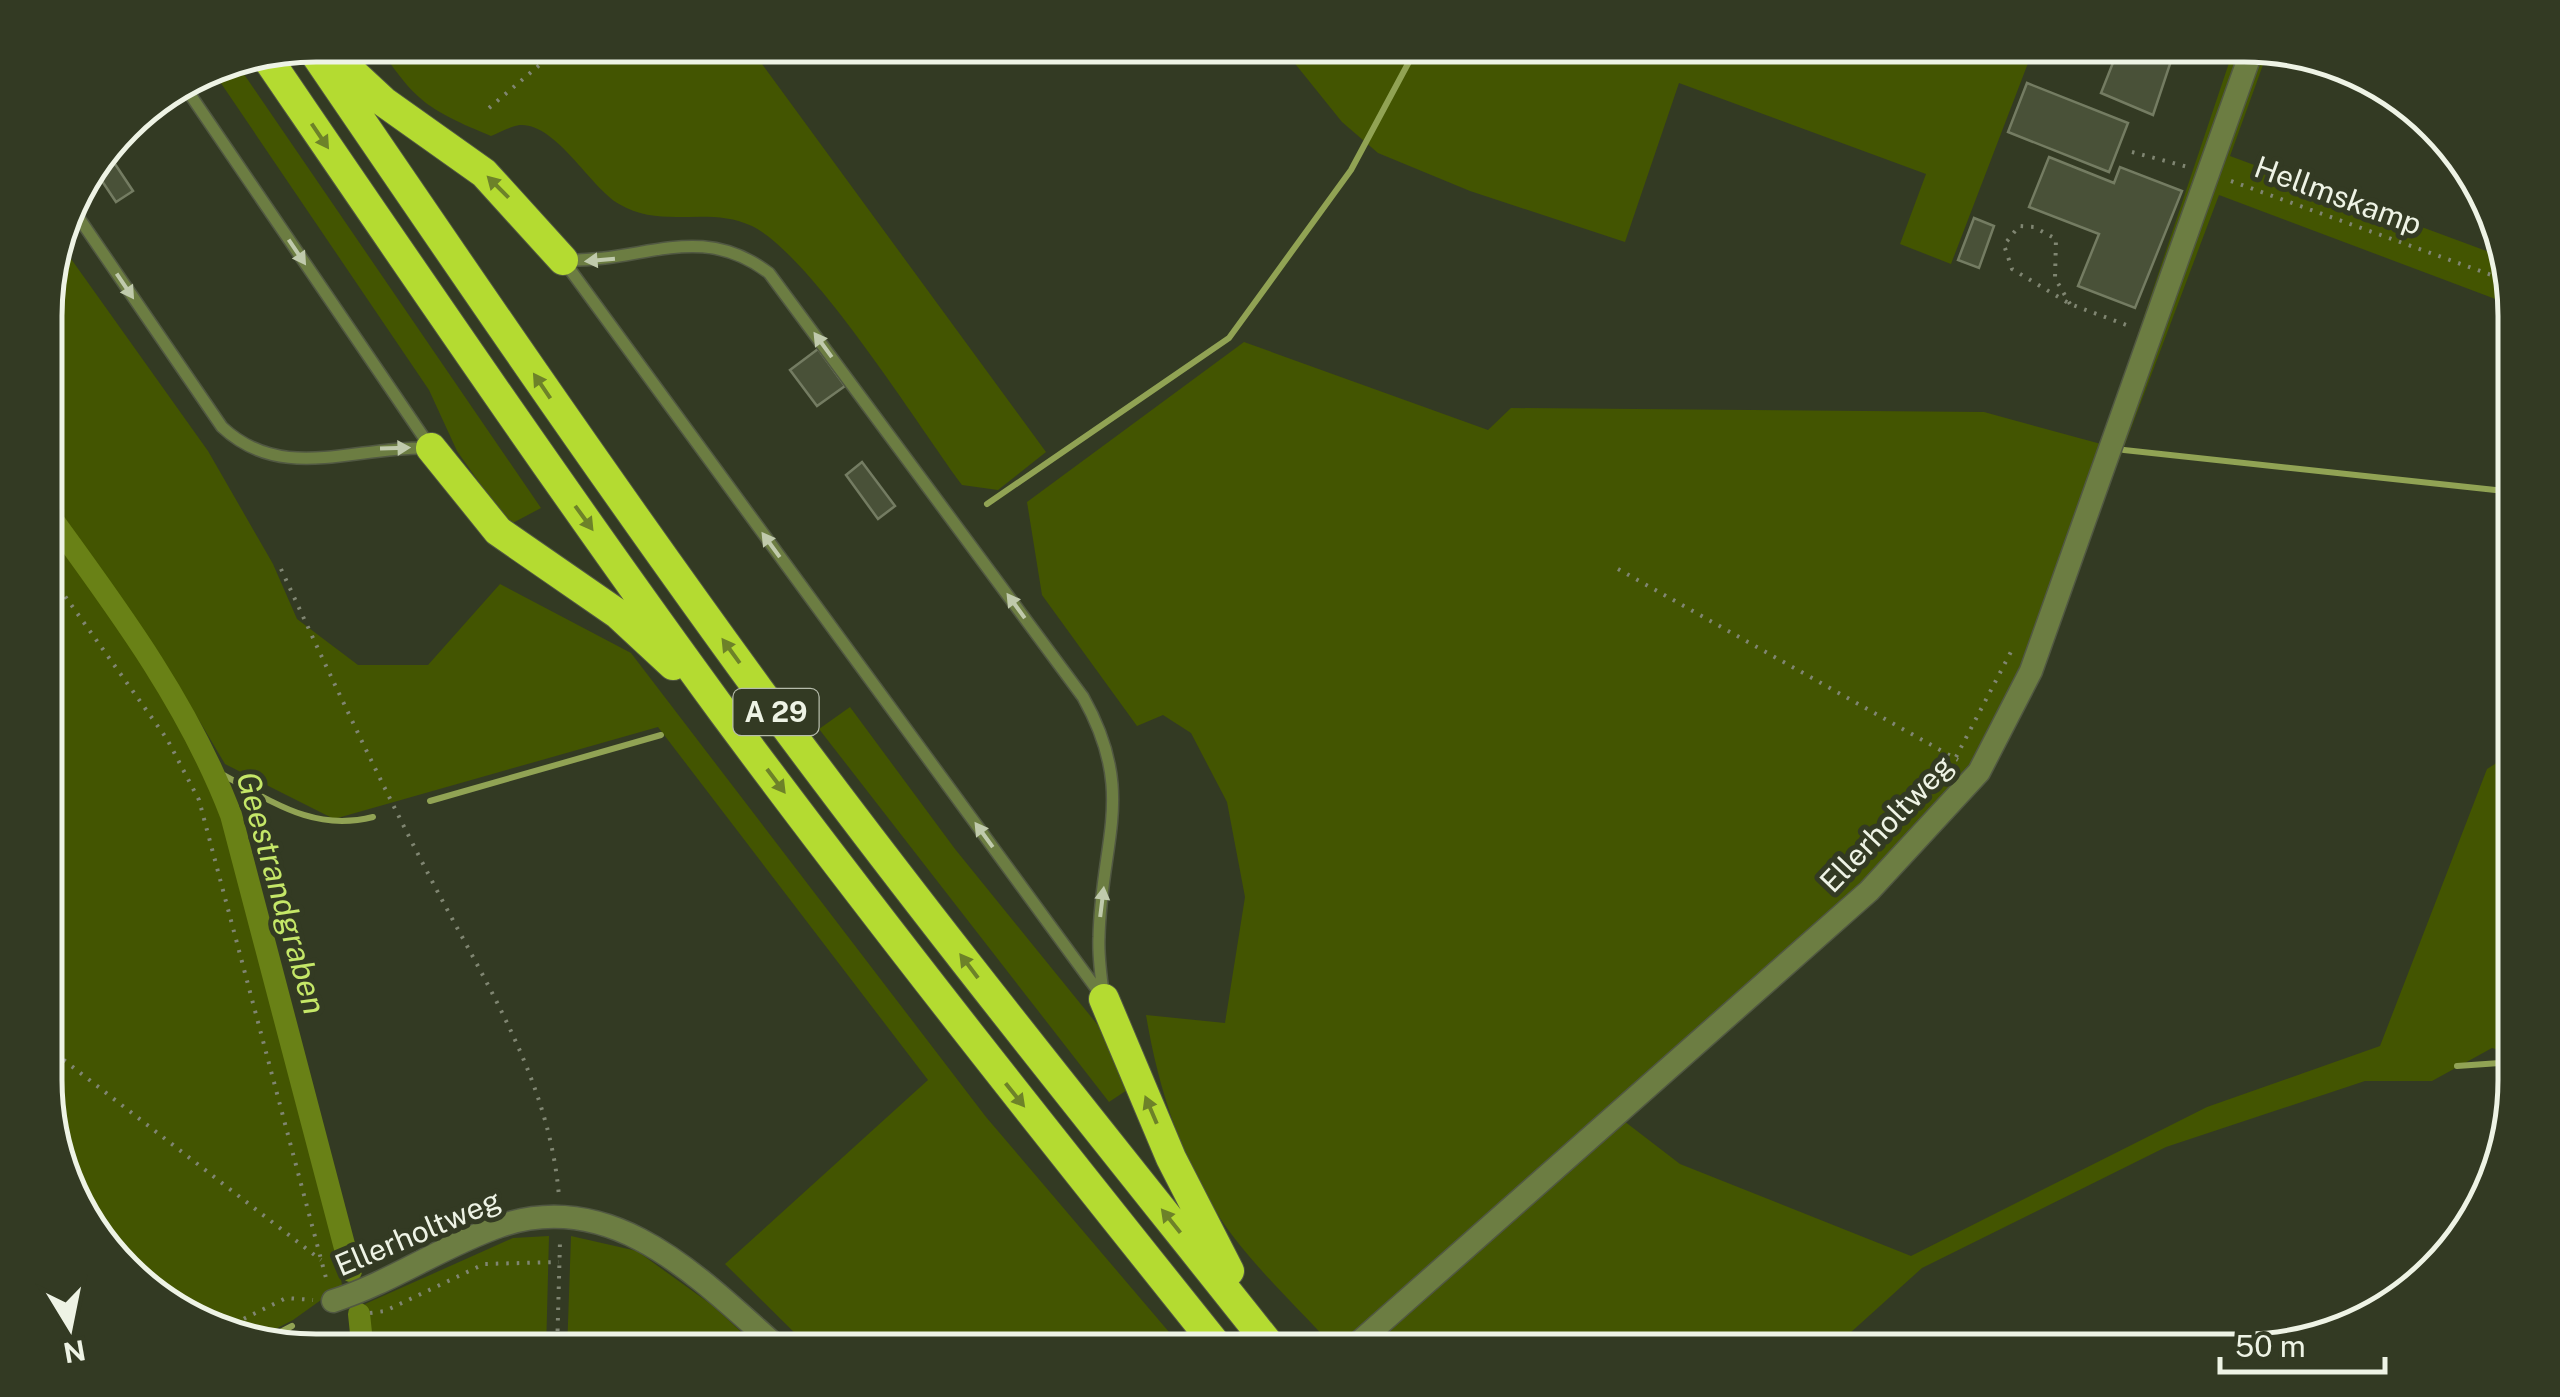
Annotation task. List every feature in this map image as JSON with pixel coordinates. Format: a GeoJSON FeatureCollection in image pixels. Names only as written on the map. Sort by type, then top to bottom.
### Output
{"type":"FeatureCollection","features":[{"type":"Feature","properties":{"kind":"highway","name":"A 29"},"geometry":{"type":"LineString","coordinates":[[322,63],[572,429],[760,691],[1006,1013],[1261,1334]]}},
{"type":"Feature","properties":{"kind":"highway"},"geometry":{"type":"LineString","coordinates":[[342,63],[384,102],[484,173],[563,260]]}},
{"type":"Feature","properties":{"kind":"highway","name":"A 29"},"geometry":{"type":"LineString","coordinates":[[273,66],[537,453],[725,714],[973,1042],[1208,1334]]}},
{"type":"Feature","properties":{"kind":"highway"},"geometry":{"type":"LineString","coordinates":[[430,448],[498,531],[618,614],[725,714]]}},
{"type":"Feature","properties":{"kind":"highway"},"geometry":{"type":"LineString","coordinates":[[1104,999],[1200,1219],[1265,1334]]}},
{"type":"Feature","properties":{"kind":"street","name":"Ellerholtweg"},"geometry":{"type":"LineString","coordinates":[[1368,1334],[1856,903],[1980,772],[2031,671],[2248,63]]}},
{"type":"Feature","properties":{"kind":"street","name":"Ellerholtweg"},"geometry":{"type":"LineString","coordinates":[[336,1300],[503,1225],[560,1218],[615,1228],[644,1238],[680,1261],[762,1334]]}},
{"type":"Feature","properties":{"kind":"lane"},"geometry":{"type":"LineString","coordinates":[[191,96],[430,448]]}},
{"type":"Feature","properties":{"kind":"lane"},"geometry":{"type":"LineString","coordinates":[[81,222],[222,428],[238,442],[257,454],[301,459],[396,447],[430,448]]}},
{"type":"Feature","properties":{"kind":"lane"},"geometry":{"type":"LineString","coordinates":[[563,260],[592,262],[710,244],[742,253],[769,274],[1071,682],[1097,722],[1115,784],[1098,938],[1104,999]]}},
{"type":"Feature","properties":{"kind":"lane"},"geometry":{"type":"LineString","coordinates":[[563,260],[1104,999]]}},
{"type":"Feature","properties":{"kind":"path"},"geometry":{"type":"LineString","coordinates":[[489,108],[542,63]]}},
{"type":"Feature","properties":{"kind":"path","name":"Hellmskamp"},"geometry":{"type":"LineString","coordinates":[[2132,152],[2209,173],[2494,276]]}},
{"type":"Feature","properties":{"kind":"path"},"geometry":{"type":"LineString","coordinates":[[2070,304],[2055,278],[2056,239],[2034,227],[2019,226],[2004,245],[2012,269],[2070,304],[2152,334]]}},
{"type":"Feature","properties":{"kind":"path"},"geometry":{"type":"LineString","coordinates":[[282,569],[383,785],[518,1041],[545,1116],[560,1218],[558,1334]]}},
{"type":"Feature","properties":{"kind":"path"},"geometry":{"type":"LineString","coordinates":[[1618,569],[1980,772]]}},
{"type":"Feature","properties":{"kind":"path"},"geometry":{"type":"LineString","coordinates":[[62,1059],[321,1260],[315,1223],[199,800],[167,738],[63,594]]}},
{"type":"Feature","properties":{"kind":"path"},"geometry":{"type":"LineString","coordinates":[[1956,759],[2018,638]]}},
{"type":"Feature","properties":{"kind":"path"},"geometry":{"type":"LineString","coordinates":[[238,1322],[286,1298],[336,1300],[364,1313],[385,1311],[484,1264],[560,1262]]}},
{"type":"Feature","properties":{"kind":"green space"},"geometry":{"type":"Polygon","coordinates":[[[391,63],[761,63],[1046,452],[998,490],[962,485],[833,305],[776,243],[752,226],[735,220],[635,212],[608,196],[547,134],[520,125],[491,136],[438,111],[403,80],[391,63]]]}},
{"type":"Feature","properties":{"kind":"green space"},"geometry":{"type":"Polygon","coordinates":[[[1294,63],[2028,63],[1951,264],[1900,244],[1926,174],[1679,83],[1625,242],[1470,191],[1378,153],[1342,122],[1294,63]]]}},
{"type":"Feature","properties":{"kind":"green space"},"geometry":{"type":"Polygon","coordinates":[[[2229,63],[2264,63],[2230,156],[2489,252],[2496,299],[2219,195],[2037,678],[1984,776],[1624,1121],[1680,1164],[1911,1256],[2207,1107],[2380,1046],[2487,769],[2498,762],[2498,1050],[2492,1048],[2432,1081],[2365,1081],[2166,1147],[1922,1268],[1849,1334],[1321,1334],[1232,1235],[1206,1194],[1182,1146],[1164,1095],[1146,1015],[1225,1023],[1245,897],[1227,802],[1191,733],[1163,715],[1137,726],[1042,595],[1027,502],[1244,342],[1488,430],[1511,408],[1984,412],[2101,444],[2229,63]]]}},
{"type":"Feature","properties":{"kind":"green space"},"geometry":{"type":"Polygon","coordinates":[[[244,74],[541,508],[509,525],[457,451],[429,390],[220,82],[244,74]]]}},
{"type":"Feature","properties":{"kind":"green space"},"geometry":{"type":"Polygon","coordinates":[[[70,257],[208,451],[273,564],[297,619],[358,665],[428,665],[500,584],[631,653],[986,1117],[1171,1334],[796,1334],[725,1264],[928,1080],[658,727],[334,819],[225,764],[159,653],[63,520],[63,300],[70,257]]]}},
{"type":"Feature","properties":{"kind":"green space"},"geometry":{"type":"Polygon","coordinates":[[[63,548],[168,703],[227,817],[333,1228],[342,1285],[272,1331],[235,1321],[176,1292],[149,1271],[105,1221],[71,1146],[62,1080],[63,548]]]}},
{"type":"Feature","properties":{"kind":"green space"},"geometry":{"type":"Polygon","coordinates":[[[850,707],[955,849],[1101,1029],[1127,1090],[1109,1102],[819,729],[850,707]]]}},
{"type":"Feature","properties":{"kind":"green space"},"geometry":{"type":"Polygon","coordinates":[[[549,1236],[546,1334],[371,1334],[365,1304],[513,1238],[549,1236]]]}},
{"type":"Feature","properties":{"kind":"green space"},"geometry":{"type":"Polygon","coordinates":[[[571,1236],[637,1251],[712,1305],[743,1334],[568,1334],[571,1236]]]}},
{"type":"Feature","properties":{"kind":"building"},"geometry":{"type":"Polygon","coordinates":[[[2113,63],[2170,63],[2153,115],[2101,93],[2113,63]]]}},
{"type":"Feature","properties":{"kind":"building"},"geometry":{"type":"Polygon","coordinates":[[[2027,83],[2128,123],[2109,172],[2008,132],[2027,83]]]}},
{"type":"Feature","properties":{"kind":"building"},"geometry":{"type":"Polygon","coordinates":[[[2049,157],[2114,183],[2120,167],[2182,191],[2135,308],[2078,286],[2099,234],[2029,207],[2049,157]]]}},
{"type":"Feature","properties":{"kind":"building"},"geometry":{"type":"Polygon","coordinates":[[[114,163],[133,191],[116,202],[102,181],[114,163]]]}},
{"type":"Feature","properties":{"kind":"building"},"geometry":{"type":"Polygon","coordinates":[[[1974,218],[1994,226],[1979,268],[1958,260],[1974,218]]]}},
{"type":"Feature","properties":{"kind":"building"},"geometry":{"type":"Polygon","coordinates":[[[818,349],[845,386],[817,406],[790,370],[818,349]]]}},
{"type":"Feature","properties":{"kind":"building"},"geometry":{"type":"Polygon","coordinates":[[[862,462],[895,506],[878,519],[846,475],[862,462]]]}},
{"type":"Feature","properties":{"kind":"waterway"},"geometry":{"type":"LineString","coordinates":[[987,504],[1229,338],[1351,170],[1408,63]]}},
{"type":"Feature","properties":{"kind":"waterway"},"geometry":{"type":"LineString","coordinates":[[2124,450],[2498,490]]}},
{"type":"Feature","properties":{"kind":"waterway","name":"Geestrandgraben"},"geometry":{"type":"LineString","coordinates":[[63,534],[172,695],[231,815],[351,1271]]}},
{"type":"Feature","properties":{"kind":"waterway"},"geometry":{"type":"LineString","coordinates":[[430,801],[661,735]]}},
{"type":"Feature","properties":{"kind":"waterway"},"geometry":{"type":"LineString","coordinates":[[214,770],[309,817],[350,821],[373,817]]}},
{"type":"Feature","properties":{"kind":"waterway"},"geometry":{"type":"LineString","coordinates":[[2457,1066],[2498,1063]]}},
{"type":"Feature","properties":{"kind":"waterway","name":"Geestrandgraben"},"geometry":{"type":"LineString","coordinates":[[359,1314],[361,1334]]}},
{"type":"Feature","properties":{"kind":"waterway"},"geometry":{"type":"LineString","coordinates":[[281,1332],[292,1326]]}}]}
